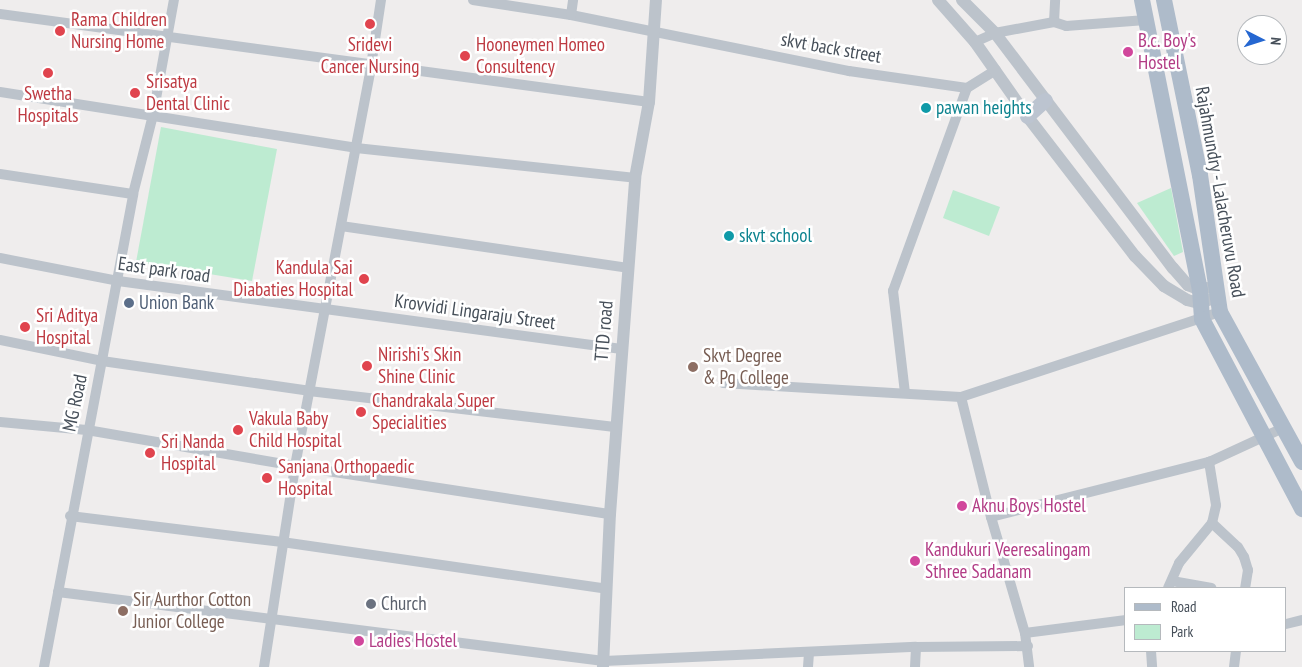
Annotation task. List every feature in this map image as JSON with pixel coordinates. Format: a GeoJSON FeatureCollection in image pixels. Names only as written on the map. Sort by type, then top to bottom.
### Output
{"type":"FeatureCollection","features":[{"type":"Feature","properties":{"kind":"main road"},"geometry":{"type":"LineString","coordinates":[[1142,0],[1200,297],[1202,319],[1262,437],[1302,509]]}},
{"type":"Feature","properties":{"kind":"main road","name":"Rajahmundry - Lalacheruvu Road"},"geometry":{"type":"LineString","coordinates":[[1164,0],[1200,175],[1217,298],[1302,462]]}},
{"type":"Feature","properties":{"kind":"main road"},"geometry":{"type":"LineString","coordinates":[[1159,93],[1182,87]]}},
{"type":"Feature","properties":{"kind":"main road"},"geometry":{"type":"LineString","coordinates":[[1026,116],[1045,100]]}},
{"type":"Feature","properties":{"kind":"main road"},"geometry":{"type":"LineString","coordinates":[[1178,182],[1200,175]]}},
{"type":"Feature","properties":{"kind":"street","name":"MG Road"},"geometry":{"type":"LineString","coordinates":[[44,667],[70,516],[118,281],[133,194],[153,115],[174,0]]}},
{"type":"Feature","properties":{"kind":"street"},"geometry":{"type":"LineString","coordinates":[[264,667],[295,466],[371,66],[380,0]]}},
{"type":"Feature","properties":{"kind":"street","name":"skvt back street"},"geometry":{"type":"LineString","coordinates":[[473,0],[570,15],[655,31],[849,71],[968,88]]}},
{"type":"Feature","properties":{"kind":"street"},"geometry":{"type":"LineString","coordinates":[[570,15],[573,0]]}},
{"type":"Feature","properties":{"kind":"street","name":"TTD road"},"geometry":{"type":"LineString","coordinates":[[603,664],[610,514],[621,349],[635,178],[649,102],[656,0]]}},
{"type":"Feature","properties":{"kind":"street"},"geometry":{"type":"LineString","coordinates":[[938,0],[975,42],[1026,116],[1135,256],[1164,286],[1187,300],[1200,297],[1217,298]]}},
{"type":"Feature","properties":{"kind":"street"},"geometry":{"type":"LineString","coordinates":[[962,0],[995,33],[1173,268],[1200,297]]}},
{"type":"Feature","properties":{"kind":"street"},"geometry":{"type":"LineString","coordinates":[[1054,22],[1055,0]]}},
{"type":"Feature","properties":{"kind":"street"},"geometry":{"type":"LineString","coordinates":[[0,14],[371,66],[649,102]]}},
{"type":"Feature","properties":{"kind":"street"},"geometry":{"type":"LineString","coordinates":[[975,42],[995,33],[1054,22],[1066,26],[1146,20]]}},
{"type":"Feature","properties":{"kind":"street"},"geometry":{"type":"LineString","coordinates":[[906,394],[892,291],[968,88],[996,70]]}},
{"type":"Feature","properties":{"kind":"street"},"geometry":{"type":"LineString","coordinates":[[0,92],[356,148],[635,178]]}},
{"type":"Feature","properties":{"kind":"street"},"geometry":{"type":"LineString","coordinates":[[0,174],[133,194]]}},
{"type":"Feature","properties":{"kind":"street"},"geometry":{"type":"LineString","coordinates":[[341,226],[628,268]]}},
{"type":"Feature","properties":{"kind":"street","name":"East park road"},"geometry":{"type":"LineString","coordinates":[[0,258],[118,281],[324,310]]}},
{"type":"Feature","properties":{"kind":"street"},"geometry":{"type":"LineString","coordinates":[[723,383],[961,397],[1202,319],[1217,298]]}},
{"type":"Feature","properties":{"kind":"street","name":"Krovvidi Lingaraju Street"},"geometry":{"type":"LineString","coordinates":[[324,310],[621,349]]}},
{"type":"Feature","properties":{"kind":"street"},"geometry":{"type":"LineString","coordinates":[[0,340],[102,361],[309,390],[617,427]]}},
{"type":"Feature","properties":{"kind":"street"},"geometry":{"type":"LineString","coordinates":[[961,397],[991,516],[1025,633],[1029,667]]}},
{"type":"Feature","properties":{"kind":"street"},"geometry":{"type":"LineString","coordinates":[[0,422],[88,430],[295,466],[610,514]]}},
{"type":"Feature","properties":{"kind":"street"},"geometry":{"type":"LineString","coordinates":[[991,516],[1209,462],[1283,428]]}},
{"type":"Feature","properties":{"kind":"street"},"geometry":{"type":"LineString","coordinates":[[1197,587],[1170,585],[1178,563],[1212,523],[1216,505],[1209,462]]}},
{"type":"Feature","properties":{"kind":"street"},"geometry":{"type":"LineString","coordinates":[[70,516],[282,542],[607,589]]}},
{"type":"Feature","properties":{"kind":"street"},"geometry":{"type":"LineString","coordinates":[[1212,523],[1238,547],[1244,557],[1248,570],[1245,587]]}},
{"type":"Feature","properties":{"kind":"street"},"geometry":{"type":"LineString","coordinates":[[58,592],[603,664],[708,656],[916,647],[1028,646]]}},
{"type":"Feature","properties":{"kind":"street"},"geometry":{"type":"LineString","coordinates":[[1025,633],[1124,620]]}},
{"type":"Feature","properties":{"kind":"street"},"geometry":{"type":"LineString","coordinates":[[1287,624],[1302,620]]}},
{"type":"Feature","properties":{"kind":"street"},"geometry":{"type":"LineString","coordinates":[[915,667],[916,647]]}},
{"type":"Feature","properties":{"kind":"street"},"geometry":{"type":"LineString","coordinates":[[808,667],[809,652]]}},
{"type":"Feature","properties":{"kind":"street"},"geometry":{"type":"LineString","coordinates":[[1151,652],[1152,667]]}},
{"type":"Feature","properties":{"kind":"street"},"geometry":{"type":"LineString","coordinates":[[1234,667],[1236,652]]}},
{"type":"Feature","properties":{"kind":"street"},"geometry":{"type":"LineString","coordinates":[[706,667],[708,656]]}},
{"type":"Feature","properties":{"kind":"green space"},"geometry":{"type":"Polygon","coordinates":[[[161,127],[277,149],[252,281],[136,262],[161,127]]]}},
{"type":"Feature","properties":{"kind":"green space"},"geometry":{"type":"Polygon","coordinates":[[[1171,188],[1183,252],[1174,256],[1137,203],[1171,188]]]}},
{"type":"Feature","properties":{"kind":"green space"},"geometry":{"type":"Polygon","coordinates":[[[953,190],[1000,207],[989,236],[943,218],[953,190]]]}},
{"type":"Feature","properties":{"kind":"place","name":"Sridevi Cancer Nursing"},"geometry":{"type":"Point","coordinates":[370,24]}},
{"type":"Feature","properties":{"kind":"place","name":"Rama Children Nursing Home"},"geometry":{"type":"Point","coordinates":[60,31]}},
{"type":"Feature","properties":{"kind":"place","name":"B.c. Boy's Hostel"},"geometry":{"type":"Point","coordinates":[1128,52]}},
{"type":"Feature","properties":{"kind":"place","name":"Hooneymen Homeo Consultency"},"geometry":{"type":"Point","coordinates":[465,56]}},
{"type":"Feature","properties":{"kind":"place","name":"Swetha Hospitals"},"geometry":{"type":"Point","coordinates":[48,73]}},
{"type":"Feature","properties":{"kind":"place","name":"Srisatya Dental Clinic"},"geometry":{"type":"Point","coordinates":[135,93]}},
{"type":"Feature","properties":{"kind":"place","name":"pawan heights"},"geometry":{"type":"Point","coordinates":[926,108]}},
{"type":"Feature","properties":{"kind":"place","name":"skvt school"},"geometry":{"type":"Point","coordinates":[729,236]}},
{"type":"Feature","properties":{"kind":"place","name":"Kandula Sai Diabaties Hospital"},"geometry":{"type":"Point","coordinates":[364,279]}},
{"type":"Feature","properties":{"kind":"place","name":"Union Bank"},"geometry":{"type":"Point","coordinates":[129,303]}},
{"type":"Feature","properties":{"kind":"place","name":"Sri Aditya Hospital"},"geometry":{"type":"Point","coordinates":[25,327]}},
{"type":"Feature","properties":{"kind":"place","name":"Nirishi's Skin Shine Clinic"},"geometry":{"type":"Point","coordinates":[367,366]}},
{"type":"Feature","properties":{"kind":"place","name":"Skvt Degree & Pg College"},"geometry":{"type":"Point","coordinates":[693,367]}},
{"type":"Feature","properties":{"kind":"place","name":"Chandrakala Super Specialities"},"geometry":{"type":"Point","coordinates":[361,412]}},
{"type":"Feature","properties":{"kind":"place","name":"Vakula Baby Child Hospital"},"geometry":{"type":"Point","coordinates":[238,430]}},
{"type":"Feature","properties":{"kind":"place","name":"Sri Nanda Hospital"},"geometry":{"type":"Point","coordinates":[150,453]}},
{"type":"Feature","properties":{"kind":"place","name":"Sanjana Orthopaedic Hospital"},"geometry":{"type":"Point","coordinates":[267,478]}},
{"type":"Feature","properties":{"kind":"place","name":"Aknu Boys Hostel"},"geometry":{"type":"Point","coordinates":[962,506]}},
{"type":"Feature","properties":{"kind":"place","name":"Kandukuri Veeresalingam Sthree Sadanam"},"geometry":{"type":"Point","coordinates":[915,561]}},
{"type":"Feature","properties":{"kind":"place","name":"Church"},"geometry":{"type":"Point","coordinates":[371,604]}},
{"type":"Feature","properties":{"kind":"place","name":"Sir Aurthor Cotton Junior College"},"geometry":{"type":"Point","coordinates":[123,611]}},
{"type":"Feature","properties":{"kind":"place","name":"Ladies Hostel"},"geometry":{"type":"Point","coordinates":[359,641]}}]}
